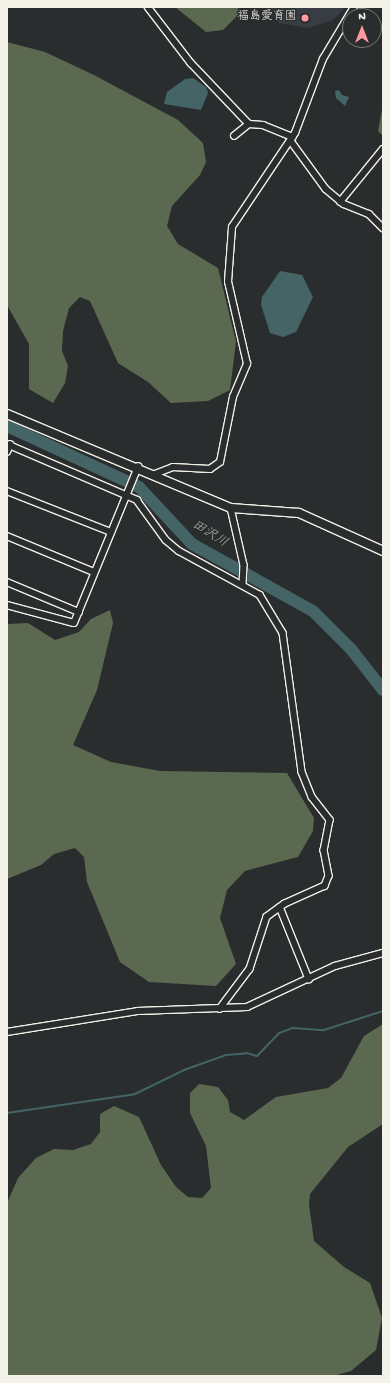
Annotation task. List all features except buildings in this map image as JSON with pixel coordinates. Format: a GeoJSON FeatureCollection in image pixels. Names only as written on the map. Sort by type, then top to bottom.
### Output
{"type":"FeatureCollection","features":[{"type":"Feature","properties":{"kind":"street"},"geometry":{"type":"LineString","coordinates":[[148,7],[191,63],[249,124],[263,125],[292,139],[320,183],[340,202],[369,214],[383,228]]}},
{"type":"Feature","properties":{"kind":"street"},"geometry":{"type":"LineString","coordinates":[[155,474],[173,468],[210,469],[220,462],[233,397],[246,364],[228,282],[229,235],[236,217],[292,139],[323,59],[354,7]]}},
{"type":"Feature","properties":{"kind":"street"},"geometry":{"type":"LineString","coordinates":[[234,136],[249,124]]}},
{"type":"Feature","properties":{"kind":"street"},"geometry":{"type":"LineString","coordinates":[[340,202],[383,149]]}},
{"type":"Feature","properties":{"kind":"street"},"geometry":{"type":"LineString","coordinates":[[7,414],[155,474],[231,508],[299,513],[383,551]]}},
{"type":"Feature","properties":{"kind":"street"},"geometry":{"type":"LineString","coordinates":[[7,452],[8,445],[126,493],[143,506],[166,540],[180,551],[244,580],[260,595],[283,633],[302,772],[309,792],[330,820],[324,850],[329,876],[325,886],[280,907],[267,917],[250,969],[220,1009]]}},
{"type":"Feature","properties":{"kind":"street"},"geometry":{"type":"LineString","coordinates":[[7,605],[69,624],[74,623],[126,493],[138,467]]}},
{"type":"Feature","properties":{"kind":"street"},"geometry":{"type":"LineString","coordinates":[[7,491],[111,532]]}},
{"type":"Feature","properties":{"kind":"street"},"geometry":{"type":"LineString","coordinates":[[231,508],[244,565],[244,580]]}},
{"type":"Feature","properties":{"kind":"street"},"geometry":{"type":"LineString","coordinates":[[7,536],[94,572]]}},
{"type":"Feature","properties":{"kind":"street"},"geometry":{"type":"LineString","coordinates":[[7,582],[79,612]]}},
{"type":"Feature","properties":{"kind":"street"},"geometry":{"type":"LineString","coordinates":[[280,907],[309,979]]}},
{"type":"Feature","properties":{"kind":"street"},"geometry":{"type":"LineString","coordinates":[[7,1032],[138,1012],[247,1007],[335,966],[383,953]]}},
{"type":"Feature","properties":{"kind":"shaded area","name":"福島愛育園"},"geometry":{"type":"Polygon","coordinates":[[[266,7],[346,7],[342,8],[342,11],[333,20],[308,28],[279,23],[266,7]]]}},
{"type":"Feature","properties":{"kind":"green space"},"geometry":{"type":"Polygon","coordinates":[[[175,7],[238,7],[239,14],[223,30],[206,32],[175,7]]]}},
{"type":"Feature","properties":{"kind":"green space"},"geometry":{"type":"Polygon","coordinates":[[[7,42],[45,52],[94,75],[178,120],[203,143],[206,162],[200,175],[172,206],[167,226],[178,244],[218,268],[236,342],[230,390],[208,401],[171,403],[148,382],[118,363],[90,301],[80,297],[69,308],[63,331],[62,351],[68,366],[65,383],[53,403],[29,389],[29,344],[7,305],[7,42]]]}},
{"type":"Feature","properties":{"kind":"green space"},"geometry":{"type":"Polygon","coordinates":[[[383,105],[383,136],[378,131],[383,105]]]}},
{"type":"Feature","properties":{"kind":"green space"},"geometry":{"type":"Polygon","coordinates":[[[110,610],[113,623],[97,690],[73,745],[111,762],[160,771],[287,773],[314,818],[313,831],[298,857],[245,871],[227,890],[220,918],[236,964],[216,986],[149,982],[120,962],[87,882],[84,857],[75,848],[54,854],[41,865],[7,879],[7,624],[28,623],[55,640],[79,632],[91,619],[110,610]]]}},
{"type":"Feature","properties":{"kind":"green space"},"geometry":{"type":"Polygon","coordinates":[[[383,1024],[383,1124],[348,1147],[310,1194],[309,1205],[314,1241],[344,1267],[370,1283],[382,1318],[376,1350],[351,1371],[333,1376],[7,1376],[7,1203],[18,1178],[36,1158],[54,1149],[73,1150],[91,1144],[100,1132],[100,1114],[114,1106],[139,1117],[161,1165],[176,1187],[188,1197],[202,1198],[211,1188],[206,1146],[190,1113],[190,1093],[199,1084],[218,1087],[228,1100],[230,1112],[244,1120],[276,1097],[328,1088],[341,1078],[364,1036],[383,1024]]]}},
{"type":"Feature","properties":{"kind":"water"},"geometry":{"type":"Polygon","coordinates":[[[193,78],[206,87],[208,93],[201,110],[164,104],[167,92],[185,79],[193,78]]]}},
{"type":"Feature","properties":{"kind":"water"},"geometry":{"type":"Polygon","coordinates":[[[339,90],[342,95],[349,97],[345,106],[336,98],[335,91],[339,90]]]}},
{"type":"Feature","properties":{"kind":"water"},"geometry":{"type":"Polygon","coordinates":[[[280,271],[302,275],[313,297],[296,332],[283,337],[270,333],[261,305],[262,297],[280,271]]]}},
{"type":"Feature","properties":{"kind":"waterway","name":"田沢川"},"geometry":{"type":"LineString","coordinates":[[7,426],[139,487],[192,544],[313,611],[351,649],[383,690]]}},
{"type":"Feature","properties":{"kind":"waterway"},"geometry":{"type":"LineString","coordinates":[[7,1113],[135,1094],[184,1070],[226,1055],[247,1053],[257,1056],[279,1033],[293,1028],[324,1030],[383,1011]]}},
{"type":"Feature","properties":{"kind":"place","name":"福島愛育園"},"geometry":{"type":"Point","coordinates":[305,18]}}]}
